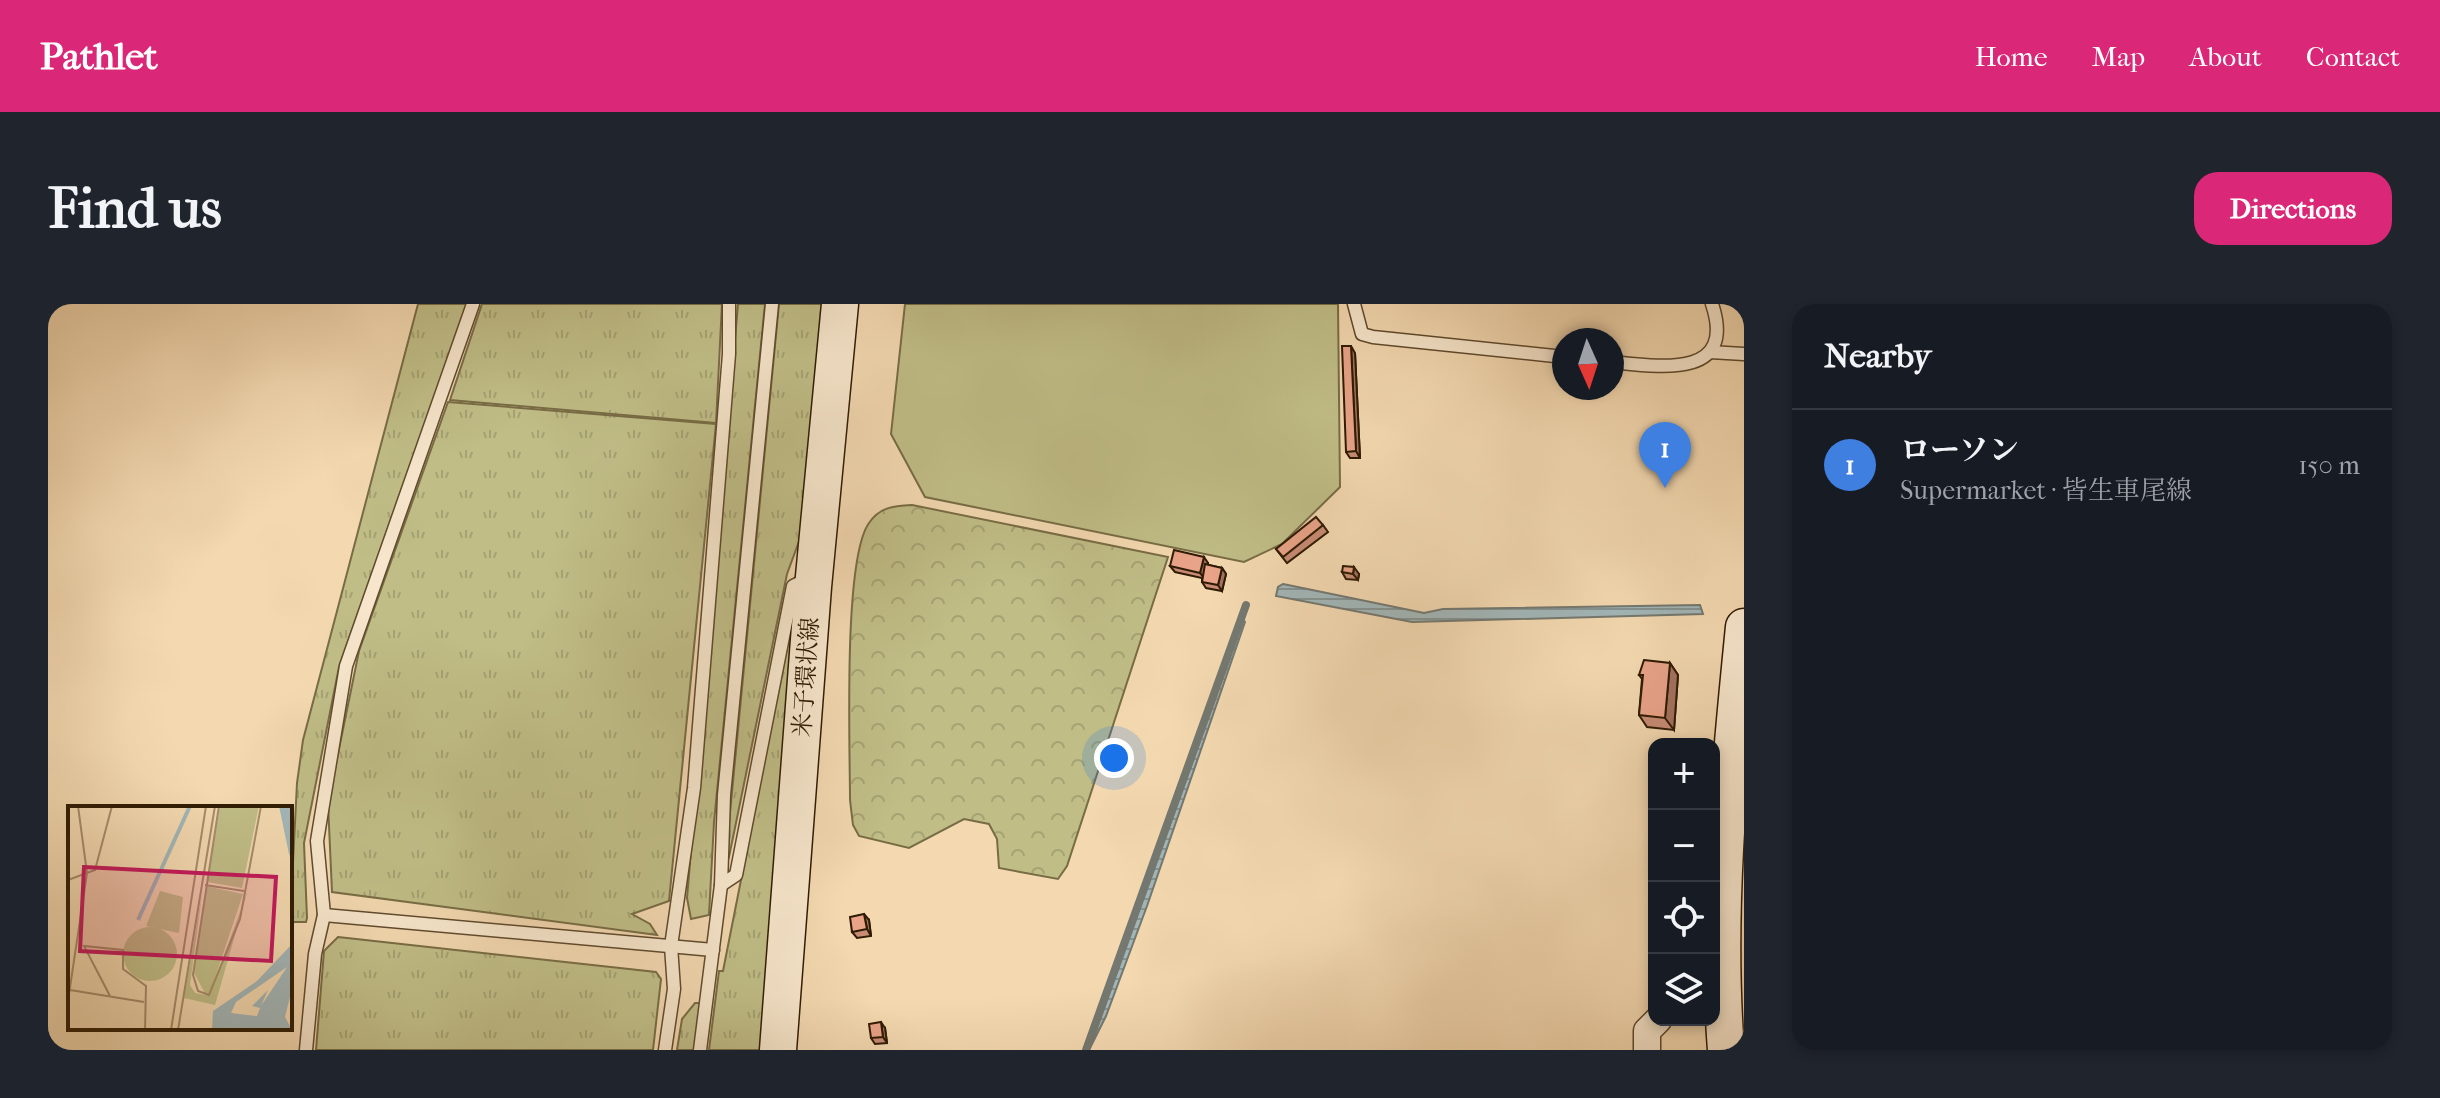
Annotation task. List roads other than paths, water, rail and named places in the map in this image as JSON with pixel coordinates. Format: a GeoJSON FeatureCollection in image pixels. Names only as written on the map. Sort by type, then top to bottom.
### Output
{"type":"FeatureCollection","features":[{"type":"Feature","properties":{"kind":"main road","name":"米子環状線"},"geometry":{"type":"LineString","coordinates":[[778,1050],[814,576],[840,304]]}},
{"type":"Feature","properties":{"kind":"main road"},"geometry":{"type":"LineString","coordinates":[[1726,1050],[1727,801],[1744,627]]}},
{"type":"Feature","properties":{"kind":"street"},"geometry":{"type":"LineString","coordinates":[[1647,1050],[1647,1031],[1652,1026]]}},
{"type":"Feature","properties":{"kind":"lane"},"geometry":{"type":"LineString","coordinates":[[306,1050],[315,954],[324,915],[317,841],[346,666],[473,304]]}},
{"type":"Feature","properties":{"kind":"lane"},"geometry":{"type":"LineString","coordinates":[[665,1050],[674,989],[671,946],[694,788],[729,354],[729,304]]}},
{"type":"Feature","properties":{"kind":"lane"},"geometry":{"type":"LineString","coordinates":[[700,1050],[721,885],[724,795],[772,304]]}},
{"type":"Feature","properties":{"kind":"lane"},"geometry":{"type":"LineString","coordinates":[[1354,304],[1362,334],[1373,337],[1552,356]]}},
{"type":"Feature","properties":{"kind":"lane"},"geometry":{"type":"LineString","coordinates":[[1624,363],[1657,367],[1691,364],[1710,352],[1719,333],[1712,304]]}},
{"type":"Feature","properties":{"kind":"lane"},"geometry":{"type":"LineString","coordinates":[[1710,352],[1744,354]]}},
{"type":"Feature","properties":{"kind":"lane"},"geometry":{"type":"LineString","coordinates":[[721,885],[736,875],[793,586],[814,576]]}},
{"type":"Feature","properties":{"kind":"lane"},"geometry":{"type":"LineString","coordinates":[[324,915],[713,950]]}},
{"type":"Feature","properties":{"kind":"waterway"},"geometry":{"type":"LineString","coordinates":[[1086,1050],[1246,605]]}},
{"type":"Feature","properties":{"kind":"place","name":"ローソン"},"geometry":{"type":"Point","coordinates":[1665,488]}}]}
